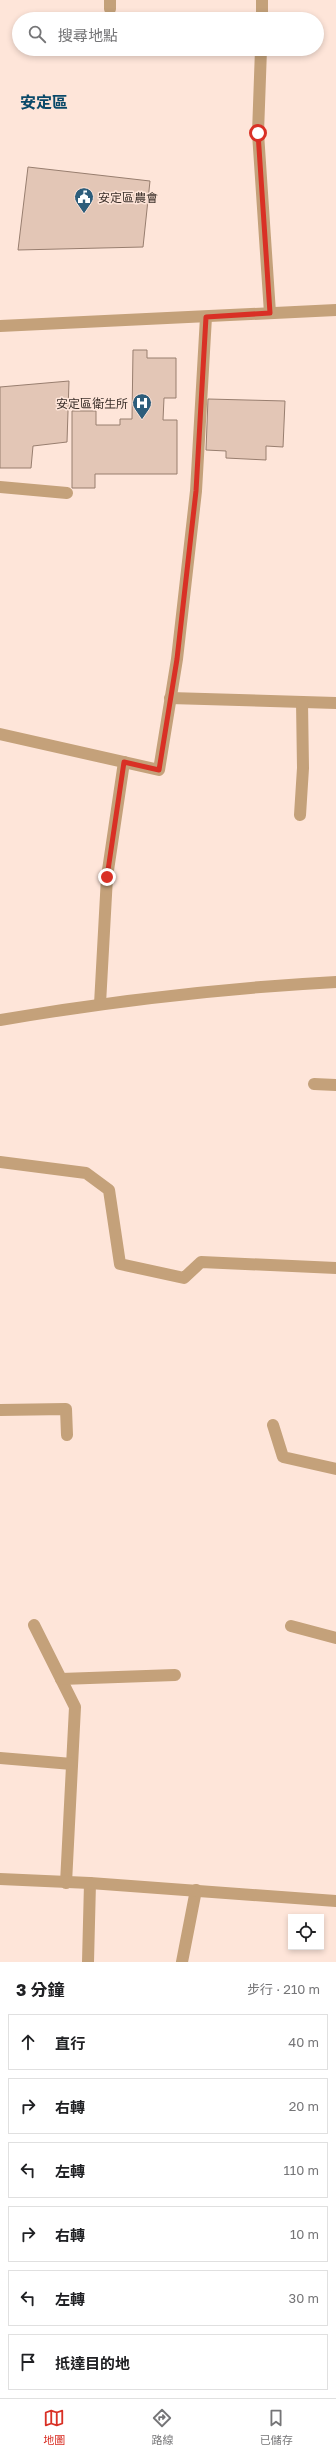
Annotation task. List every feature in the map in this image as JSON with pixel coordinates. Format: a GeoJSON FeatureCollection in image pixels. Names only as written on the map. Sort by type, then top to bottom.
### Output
{"type":"FeatureCollection","features":[{"type":"Feature","properties":{"kind":"street"},"geometry":{"type":"LineString","coordinates":[[262,0],[262,12]]}},
{"type":"Feature","properties":{"kind":"street"},"geometry":{"type":"LineString","coordinates":[[261,56],[258,133],[270,313]]}},
{"type":"Feature","properties":{"kind":"street"},"geometry":{"type":"LineString","coordinates":[[0,326],[336,310]]}},
{"type":"Feature","properties":{"kind":"street"},"geometry":{"type":"LineString","coordinates":[[0,734],[159,770],[170,698],[196,491],[206,317]]}},
{"type":"Feature","properties":{"kind":"street"},"geometry":{"type":"LineString","coordinates":[[0,487],[67,493]]}},
{"type":"Feature","properties":{"kind":"street"},"geometry":{"type":"LineString","coordinates":[[170,698],[336,703]]}},
{"type":"Feature","properties":{"kind":"street"},"geometry":{"type":"LineString","coordinates":[[300,815],[303,768],[302,702]]}},
{"type":"Feature","properties":{"kind":"street"},"geometry":{"type":"LineString","coordinates":[[100,1004],[107,877],[124,762]]}},
{"type":"Feature","properties":{"kind":"street"},"geometry":{"type":"LineString","coordinates":[[0,1020],[100,1004],[266,986],[336,982]]}},
{"type":"Feature","properties":{"kind":"street"},"geometry":{"type":"LineString","coordinates":[[314,1084],[336,1085]]}},
{"type":"Feature","properties":{"kind":"street"},"geometry":{"type":"LineString","coordinates":[[0,1162],[86,1173],[109,1190],[120,1264],[184,1278],[202,1262],[336,1268]]}},
{"type":"Feature","properties":{"kind":"street"},"geometry":{"type":"LineString","coordinates":[[0,1410],[66,1409],[67,1435]]}},
{"type":"Feature","properties":{"kind":"street"},"geometry":{"type":"LineString","coordinates":[[273,1424],[283,1457],[336,1469]]}},
{"type":"Feature","properties":{"kind":"street"},"geometry":{"type":"LineString","coordinates":[[34,1625],[75,1707],[66,1882]]}},
{"type":"Feature","properties":{"kind":"street"},"geometry":{"type":"LineString","coordinates":[[291,1626],[336,1638]]}},
{"type":"Feature","properties":{"kind":"street"},"geometry":{"type":"LineString","coordinates":[[61,1679],[175,1675]]}},
{"type":"Feature","properties":{"kind":"street"},"geometry":{"type":"LineString","coordinates":[[0,1758],[72,1764]]}},
{"type":"Feature","properties":{"kind":"street"},"geometry":{"type":"LineString","coordinates":[[0,1879],[90,1883],[336,1901]]}},
{"type":"Feature","properties":{"kind":"street"},"geometry":{"type":"LineString","coordinates":[[88,1962],[90,1883]]}},
{"type":"Feature","properties":{"kind":"street"},"geometry":{"type":"LineString","coordinates":[[182,1962],[196,1890]]}},
{"type":"Feature","properties":{"kind":"building","name":"安定區農會"},"geometry":{"type":"Polygon","coordinates":[[[28,167],[150,181],[143,247],[18,250],[28,167]]]}},
{"type":"Feature","properties":{"kind":"building","name":"安定區衛生所"},"geometry":{"type":"Polygon","coordinates":[[[133,350],[147,350],[147,358],[176,358],[176,398],[164,398],[163,420],[177,420],[177,474],[95,474],[95,488],[72,488],[72,411],[96,411],[96,425],[120,425],[120,419],[132,419],[133,350]]]}},
{"type":"Feature","properties":{"kind":"building"},"geometry":{"type":"Polygon","coordinates":[[[69,381],[67,442],[33,446],[31,468],[0,468],[0,387],[69,381]]]}},
{"type":"Feature","properties":{"kind":"building"},"geometry":{"type":"Polygon","coordinates":[[[208,399],[285,401],[283,447],[266,446],[266,460],[226,458],[226,451],[206,450],[208,399]]]}},
{"type":"Feature","properties":{"kind":"place","name":"安定區農會"},"geometry":{"type":"Point","coordinates":[84,214]}},
{"type":"Feature","properties":{"kind":"place","name":"安定區衛生所"},"geometry":{"type":"Point","coordinates":[142,420]}},
{"type":"Feature","properties":{"kind":"district","name":"安定區"},"geometry":{"type":"Point","coordinates":[44,102]}},
{"type":"Feature","properties":{"kind":"route"},"geometry":{"type":"LineString","coordinates":[[107,877],[124,762],[159,770],[177,659],[196,491],[206,317],[270,313],[258,133]]}}]}
